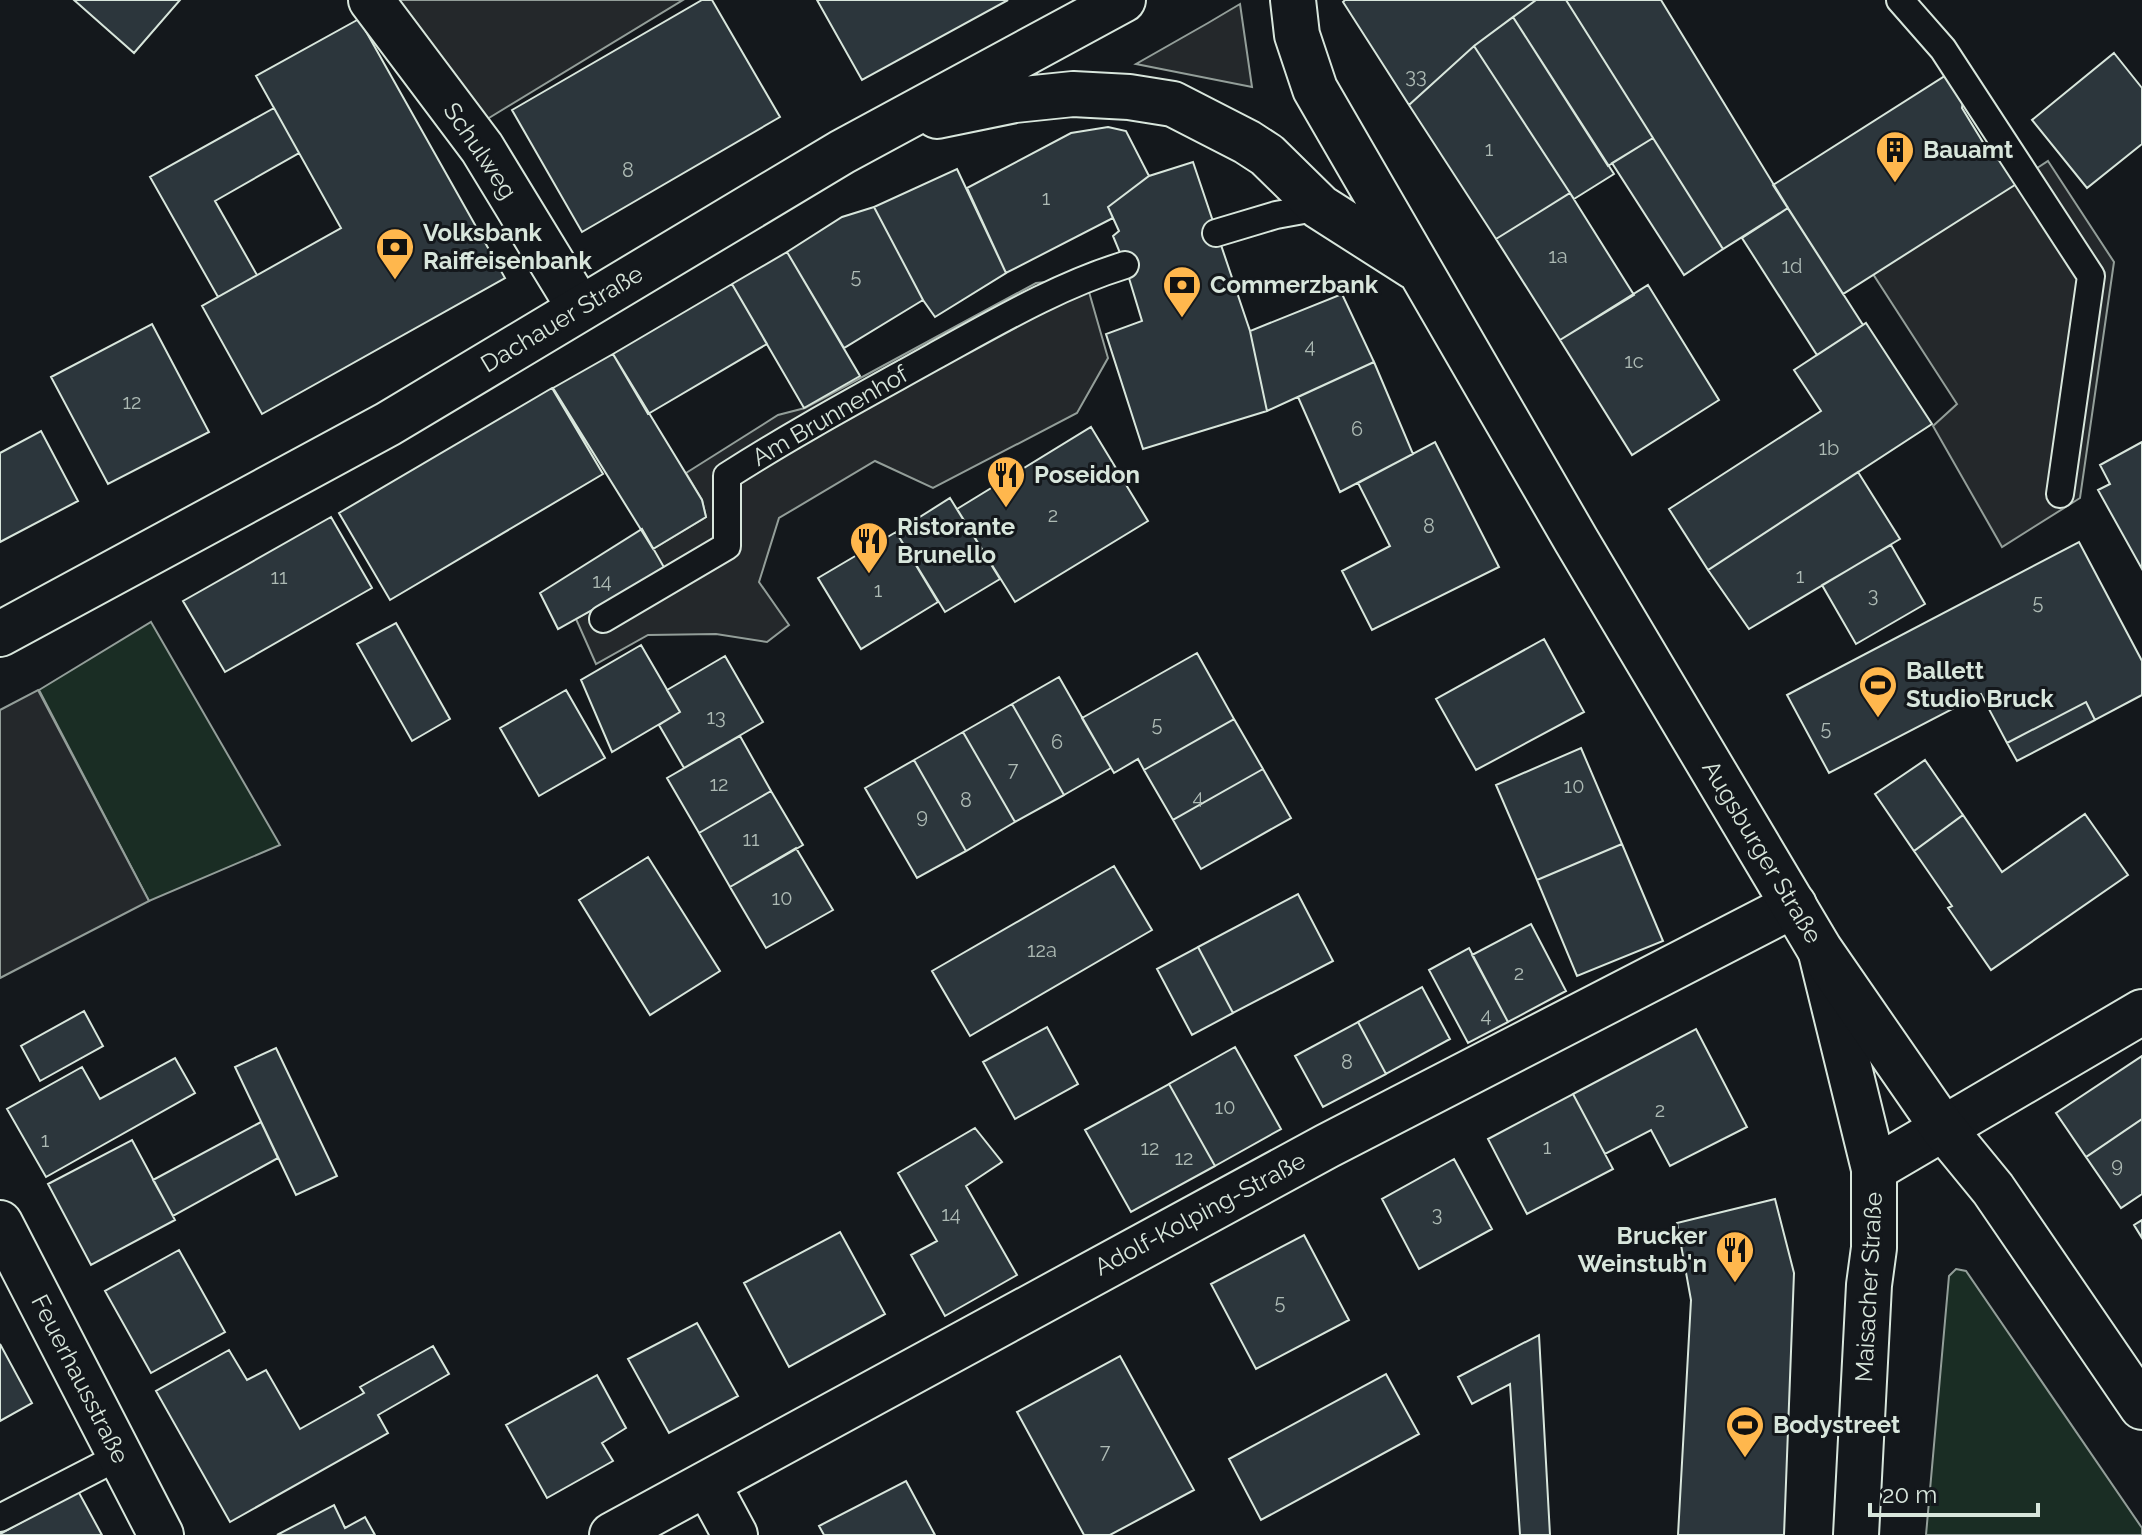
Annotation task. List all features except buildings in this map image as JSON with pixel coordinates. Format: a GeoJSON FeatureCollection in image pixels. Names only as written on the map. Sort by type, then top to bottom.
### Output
{"type":"FeatureCollection","features":[{"type":"Feature","properties":{"kind":"street","name":"Schulweg"},"geometry":{"type":"LineString","coordinates":[[371,0],[482,148],[579,307]]}},
{"type":"Feature","properties":{"kind":"street","name":"Dachauer Straße"},"geometry":{"type":"LineString","coordinates":[[0,634],[388,424],[842,152],[1123,0]]}},
{"type":"Feature","properties":{"kind":"street","name":"Augsburger Straße"},"geometry":{"type":"LineString","coordinates":[[1293,0],[1297,35],[1315,89],[1561,514],[1820,950],[1943,1128],[1993,1189],[2142,1407]]}},
{"type":"Feature","properties":{"kind":"street","name":"Augsburger Straße"},"geometry":{"type":"LineString","coordinates":[[892,125],[1015,100],[1073,94],[1129,97],[1173,104],[1220,126],[1267,155],[1320,207],[1422,272]]}},
{"type":"Feature","properties":{"kind":"street","name":"Adolf-Kolping-Straße"},"geometry":{"type":"LineString","coordinates":[[612,1535],[1327,1146],[1794,905]]}},
{"type":"Feature","properties":{"kind":"street","name":"Maisacher Straße"},"geometry":{"type":"LineString","coordinates":[[1820,950],[1874,1169],[1874,1248],[1869,1285],[1856,1535]]}},
{"type":"Feature","properties":{"kind":"street"},"geometry":{"type":"LineString","coordinates":[[1874,1169],[2142,1012]]}},
{"type":"Feature","properties":{"kind":"street","name":"Feuerhausstraße"},"geometry":{"type":"LineString","coordinates":[[0,1223],[161,1535]]}},
{"type":"Feature","properties":{"kind":"street"},"geometry":{"type":"LineString","coordinates":[[708,1485],[735,1535]]}},
{"type":"Feature","properties":{"kind":"lane"},"geometry":{"type":"LineString","coordinates":[[1900,0],[1943,49],[2091,276],[2060,494]]}},
{"type":"Feature","properties":{"kind":"lane"},"geometry":{"type":"LineString","coordinates":[[1216,233],[1276,215],[1320,207]]}},
{"type":"Feature","properties":{"kind":"lane","name":"Am Brunnenhof"},"geometry":{"type":"LineString","coordinates":[[603,619],[727,546],[727,476],[789,436],[1005,317],[1085,278],[1125,265]]}},
{"type":"Feature","properties":{"kind":"lane"},"geometry":{"type":"LineString","coordinates":[[0,1518],[120,1456]]}},
{"type":"Feature","properties":{"kind":"green space"},"geometry":{"type":"Polygon","coordinates":[[[151,622],[280,845],[149,901],[39,690],[151,622]]]}},
{"type":"Feature","properties":{"kind":"green space"},"geometry":{"type":"Polygon","coordinates":[[[1956,1269],[1966,1271],[2142,1528],[2142,1535],[1926,1535],[1949,1276],[1956,1269]]]}},
{"type":"Feature","properties":{"kind":"shaded area"},"geometry":{"type":"Polygon","coordinates":[[[397,0],[683,0],[484,121],[397,0]]]}},
{"type":"Feature","properties":{"kind":"shaded area"},"geometry":{"type":"Polygon","coordinates":[[[1240,4],[1252,87],[1136,64],[1208,23],[1240,4]]]}},
{"type":"Feature","properties":{"kind":"shaded area"},"geometry":{"type":"Polygon","coordinates":[[[2048,161],[2114,262],[2080,498],[2002,547],[1933,426],[1957,404],[1873,274],[2048,161]]]}},
{"type":"Feature","properties":{"kind":"shaded area"},"geometry":{"type":"Polygon","coordinates":[[[1085,278],[1108,358],[1077,413],[933,488],[875,461],[779,518],[759,582],[789,625],[767,642],[716,634],[648,635],[596,664],[576,619],[664,569],[653,549],[706,517],[702,500],[686,473],[778,415],[805,408],[1036,283],[1085,278]]]}},
{"type":"Feature","properties":{"kind":"shaded area"},"geometry":{"type":"Polygon","coordinates":[[[38,690],[149,901],[0,978],[0,710],[38,690]]]}},
{"type":"Feature","properties":{"kind":"place","name":"Bauamt"},"geometry":{"type":"Point","coordinates":[1895,184]}},
{"type":"Feature","properties":{"kind":"place","name":"Volksbank Raiffeisenbank"},"geometry":{"type":"Point","coordinates":[395,281]}},
{"type":"Feature","properties":{"kind":"place","name":"Commerzbank"},"geometry":{"type":"Point","coordinates":[1182,319]}},
{"type":"Feature","properties":{"kind":"place","name":"Poseidon"},"geometry":{"type":"Point","coordinates":[1006,509]}},
{"type":"Feature","properties":{"kind":"place","name":"Ristorante Brunello"},"geometry":{"type":"Point","coordinates":[869,575]}},
{"type":"Feature","properties":{"kind":"place","name":"Ballett Studio Bruck"},"geometry":{"type":"Point","coordinates":[1878,719]}},
{"type":"Feature","properties":{"kind":"place","name":"Brucker Weinstub'n"},"geometry":{"type":"Point","coordinates":[1735,1284]}},
{"type":"Feature","properties":{"kind":"place","name":"Bodystreet"},"geometry":{"type":"Point","coordinates":[1745,1459]}}]}
